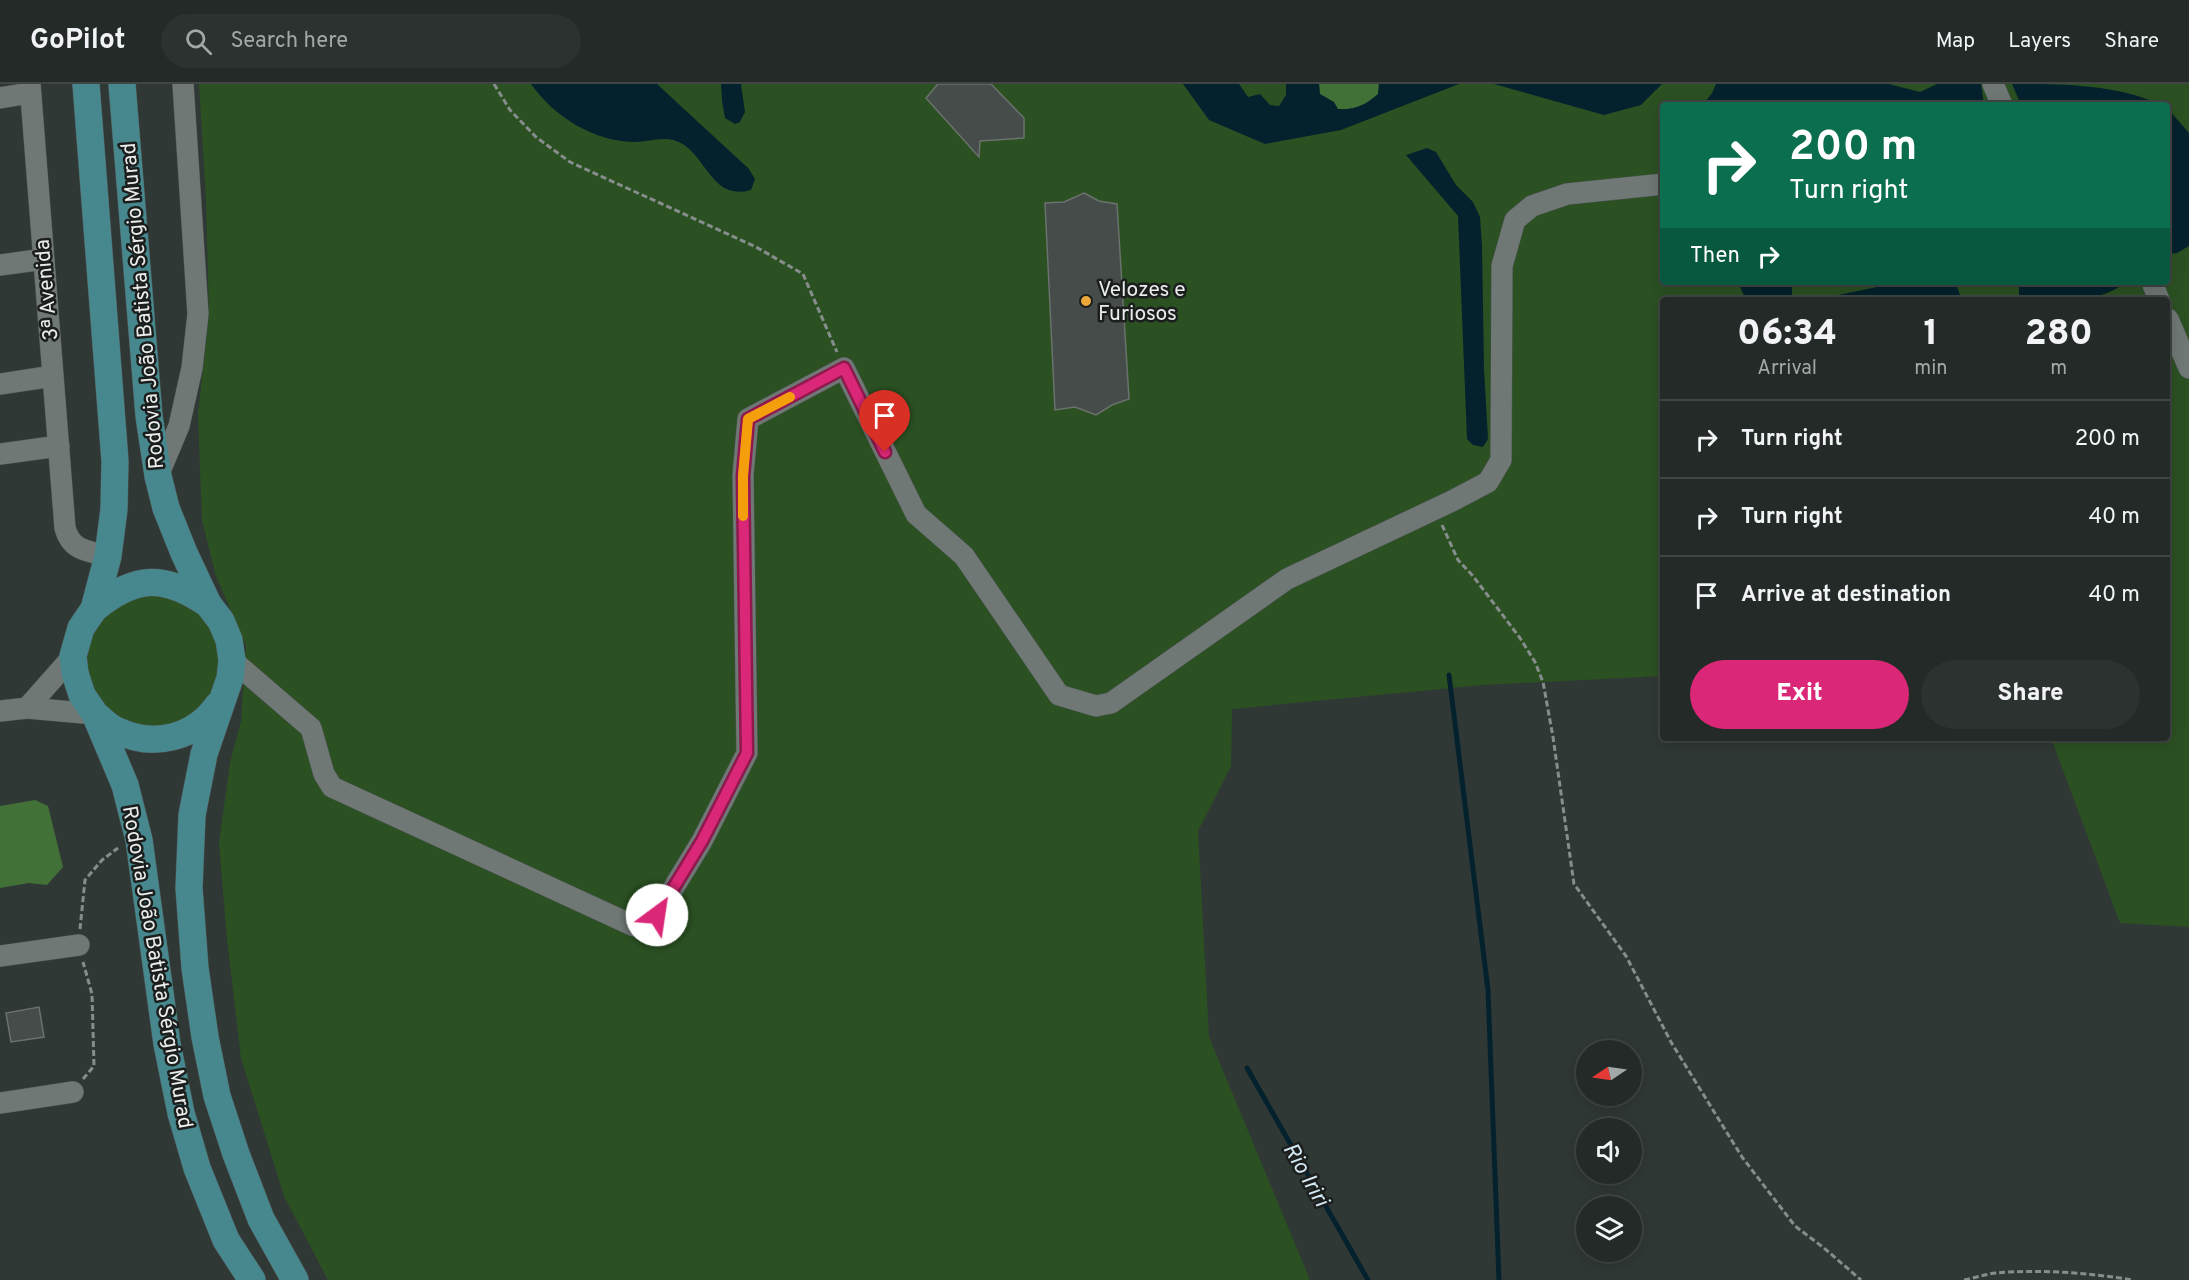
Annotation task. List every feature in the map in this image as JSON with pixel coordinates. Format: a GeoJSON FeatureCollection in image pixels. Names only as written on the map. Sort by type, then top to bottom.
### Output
{"type":"FeatureCollection","features":[{"type":"Feature","properties":{"kind":"main road","name":"Rodovia João Batista Sérgio Murad"},"geometry":{"type":"LineString","coordinates":[[86,84],[114,437],[114,509],[108,556],[94,609],[81,628],[73,656],[75,673],[82,695],[95,714],[125,785],[139,840],[167,1044],[181,1113],[197,1168],[226,1240],[252,1280]]}},
{"type":"Feature","properties":{"kind":"main road","name":"Rodovia João Batista Sérgio Murad"},"geometry":{"type":"LineString","coordinates":[[122,84],[149,416],[158,476],[166,508],[208,604],[225,630],[232,660],[225,695],[204,754],[192,815],[189,888],[195,968],[205,1038],[220,1106],[261,1219],[295,1280]]}},
{"type":"Feature","properties":{"kind":"main road"},"geometry":{"type":"LineString","coordinates":[[94,609],[113,593],[137,584],[162,582],[187,590],[208,604]]}},
{"type":"Feature","properties":{"kind":"main road"},"geometry":{"type":"LineString","coordinates":[[95,714],[115,730],[139,739],[165,739],[190,731],[210,716],[225,695]]}},
{"type":"Feature","properties":{"kind":"street"},"geometry":{"type":"LineString","coordinates":[[158,476],[180,426],[192,368],[198,314],[183,84]]}},
{"type":"Feature","properties":{"kind":"street"},"geometry":{"type":"LineString","coordinates":[[1993,84],[2001,102]]}},
{"type":"Feature","properties":{"kind":"street","name":"3ª Avenida"},"geometry":{"type":"LineString","coordinates":[[30,89],[65,528],[71,542],[87,551],[108,556]]}},
{"type":"Feature","properties":{"kind":"street"},"geometry":{"type":"LineString","coordinates":[[0,98],[30,89]]}},
{"type":"Feature","properties":{"kind":"street"},"geometry":{"type":"LineString","coordinates":[[232,660],[311,728],[324,774],[332,787],[634,926],[648,922],[657,915],[702,841],[747,753],[743,476],[748,419],[844,368],[916,514],[964,556],[1059,694],[1096,706],[1111,703],[1287,579],[1488,482],[1501,460],[1502,266],[1515,220],[1532,206],[1567,194],[1660,184]]}},
{"type":"Feature","properties":{"kind":"street"},"geometry":{"type":"LineString","coordinates":[[0,265],[44,259]]}},
{"type":"Feature","properties":{"kind":"street"},"geometry":{"type":"LineString","coordinates":[[2170,324],[2189,368]]}},
{"type":"Feature","properties":{"kind":"street"},"geometry":{"type":"LineString","coordinates":[[0,384],[53,376]]}},
{"type":"Feature","properties":{"kind":"street"},"geometry":{"type":"LineString","coordinates":[[0,454],[59,446]]}},
{"type":"Feature","properties":{"kind":"street"},"geometry":{"type":"LineString","coordinates":[[27,708],[73,656]]}},
{"type":"Feature","properties":{"kind":"street"},"geometry":{"type":"LineString","coordinates":[[0,711],[27,708],[95,714]]}},
{"type":"Feature","properties":{"kind":"street"},"geometry":{"type":"LineString","coordinates":[[0,956],[79,945]]}},
{"type":"Feature","properties":{"kind":"street"},"geometry":{"type":"LineString","coordinates":[[0,1103],[73,1092]]}},
{"type":"Feature","properties":{"kind":"path"},"geometry":{"type":"LineString","coordinates":[[494,84],[510,110],[536,137],[570,162],[756,248],[803,274],[844,368]]}},
{"type":"Feature","properties":{"kind":"path"},"geometry":{"type":"LineString","coordinates":[[1436,509],[1444,533],[1458,560],[1520,638],[1543,682],[1574,884],[1626,956],[1671,1042],[1742,1157],[1795,1226],[1861,1280]]}},
{"type":"Feature","properties":{"kind":"path"},"geometry":{"type":"LineString","coordinates":[[1964,1280],[1996,1273],[2041,1272],[2113,1276],[2132,1280]]}},
{"type":"Feature","properties":{"kind":"green space"},"geometry":{"type":"Polygon","coordinates":[[[199,84],[2189,84],[2189,927],[2120,923],[2052,741],[2170,741],[2170,297],[1660,297],[1660,676],[1483,685],[1232,709],[1231,766],[1198,831],[1209,1037],[1310,1280],[328,1280],[284,1196],[241,1058],[227,939],[219,843],[230,763],[241,721],[246,646],[216,576],[202,520],[198,414],[209,315],[206,198],[199,84]]]}},
{"type":"Feature","properties":{"kind":"green space"},"geometry":{"type":"Polygon","coordinates":[[[1319,84],[1379,84],[1378,94],[1369,101],[1355,108],[1338,109],[1320,94],[1319,84]]]}},
{"type":"Feature","properties":{"kind":"green space"},"geometry":{"type":"Polygon","coordinates":[[[153,595],[178,600],[200,614],[214,636],[219,661],[214,686],[200,708],[178,722],[153,727],[128,722],[106,708],[92,686],[87,661],[92,636],[106,614],[128,600],[153,595]]]}},
{"type":"Feature","properties":{"kind":"green space"},"geometry":{"type":"Polygon","coordinates":[[[35,800],[48,806],[63,867],[47,885],[29,883],[0,888],[0,806],[35,800]]]}},
{"type":"Feature","properties":{"kind":"water"},"geometry":{"type":"Polygon","coordinates":[[[531,84],[657,84],[749,169],[755,179],[751,190],[737,192],[726,189],[709,174],[686,146],[676,141],[666,139],[620,141],[591,132],[563,117],[540,96],[531,84]]]}},
{"type":"Feature","properties":{"kind":"water"},"geometry":{"type":"Polygon","coordinates":[[[721,84],[741,84],[745,112],[740,122],[735,124],[725,118],[721,84]]]}},
{"type":"Feature","properties":{"kind":"water"},"geometry":{"type":"Polygon","coordinates":[[[1183,84],[1239,84],[1248,97],[1260,94],[1270,105],[1279,106],[1286,95],[1286,84],[1319,84],[1320,94],[1334,102],[1338,109],[1344,109],[1355,108],[1369,101],[1378,94],[1379,84],[1459,84],[1341,130],[1265,144],[1209,120],[1183,84]]]}},
{"type":"Feature","properties":{"kind":"water"},"geometry":{"type":"Polygon","coordinates":[[[1494,84],[1662,84],[1641,105],[1604,115],[1494,84]]]}},
{"type":"Feature","properties":{"kind":"water"},"geometry":{"type":"Polygon","coordinates":[[[1716,84],[1889,84],[1920,92],[1937,84],[1981,84],[1984,102],[1705,102],[1716,84]]]}},
{"type":"Feature","properties":{"kind":"water"},"geometry":{"type":"Polygon","coordinates":[[[2012,84],[2069,85],[2107,89],[2154,102],[2020,102],[2012,84]]]}},
{"type":"Feature","properties":{"kind":"water"},"geometry":{"type":"Polygon","coordinates":[[[2170,111],[2189,133],[2189,246],[2177,253],[2170,254],[2170,172],[2170,111]]]}},
{"type":"Feature","properties":{"kind":"water"},"geometry":{"type":"Polygon","coordinates":[[[1427,148],[1436,152],[1456,185],[1473,202],[1480,217],[1488,439],[1483,447],[1473,445],[1467,439],[1458,216],[1406,155],[1427,148]]]}},
{"type":"Feature","properties":{"kind":"water"},"geometry":{"type":"Polygon","coordinates":[[[1739,285],[1792,285],[1793,297],[1745,297],[1739,285]]]}},
{"type":"Feature","properties":{"kind":"water"},"geometry":{"type":"Polygon","coordinates":[[[1886,285],[1954,285],[1961,297],[1828,297],[1886,285]]]}},
{"type":"Feature","properties":{"kind":"water"},"geometry":{"type":"Polygon","coordinates":[[[2020,285],[2121,285],[2093,297],[2019,297],[2020,285]]]}},
{"type":"Feature","properties":{"kind":"building"},"geometry":{"type":"Polygon","coordinates":[[[938,84],[991,84],[1024,118],[1024,138],[980,141],[979,157],[926,98],[938,84]]]}},
{"type":"Feature","properties":{"kind":"building","name":"Velozes e Furiosos"},"geometry":{"type":"Polygon","coordinates":[[[1084,193],[1099,201],[1117,204],[1129,399],[1112,405],[1096,415],[1075,407],[1055,410],[1045,203],[1064,202],[1084,193]]]}},
{"type":"Feature","properties":{"kind":"building"},"geometry":{"type":"Polygon","coordinates":[[[39,1007],[44,1037],[11,1042],[6,1013],[39,1007]]]}},
{"type":"Feature","properties":{"kind":"waterway"},"geometry":{"type":"LineString","coordinates":[[1449,675],[1488,990],[1499,1280]]}},
{"type":"Feature","properties":{"kind":"waterway","name":"Rio Iriri"},"geometry":{"type":"LineString","coordinates":[[1247,1068],[1368,1280]]}},
{"type":"Feature","properties":{"kind":"slow traffic"},"geometry":{"type":"LineString","coordinates":[[743,516],[743,476],[748,419],[790,397]]}},
{"type":"Feature","properties":{"kind":"place","name":"Velozes e Furiosos"},"geometry":{"type":"Point","coordinates":[1086,301]}},
{"type":"Feature","properties":{"kind":"route"},"geometry":{"type":"LineString","coordinates":[[657,915],[702,841],[747,753],[743,476],[748,419],[844,368],[885,452]]}}]}
